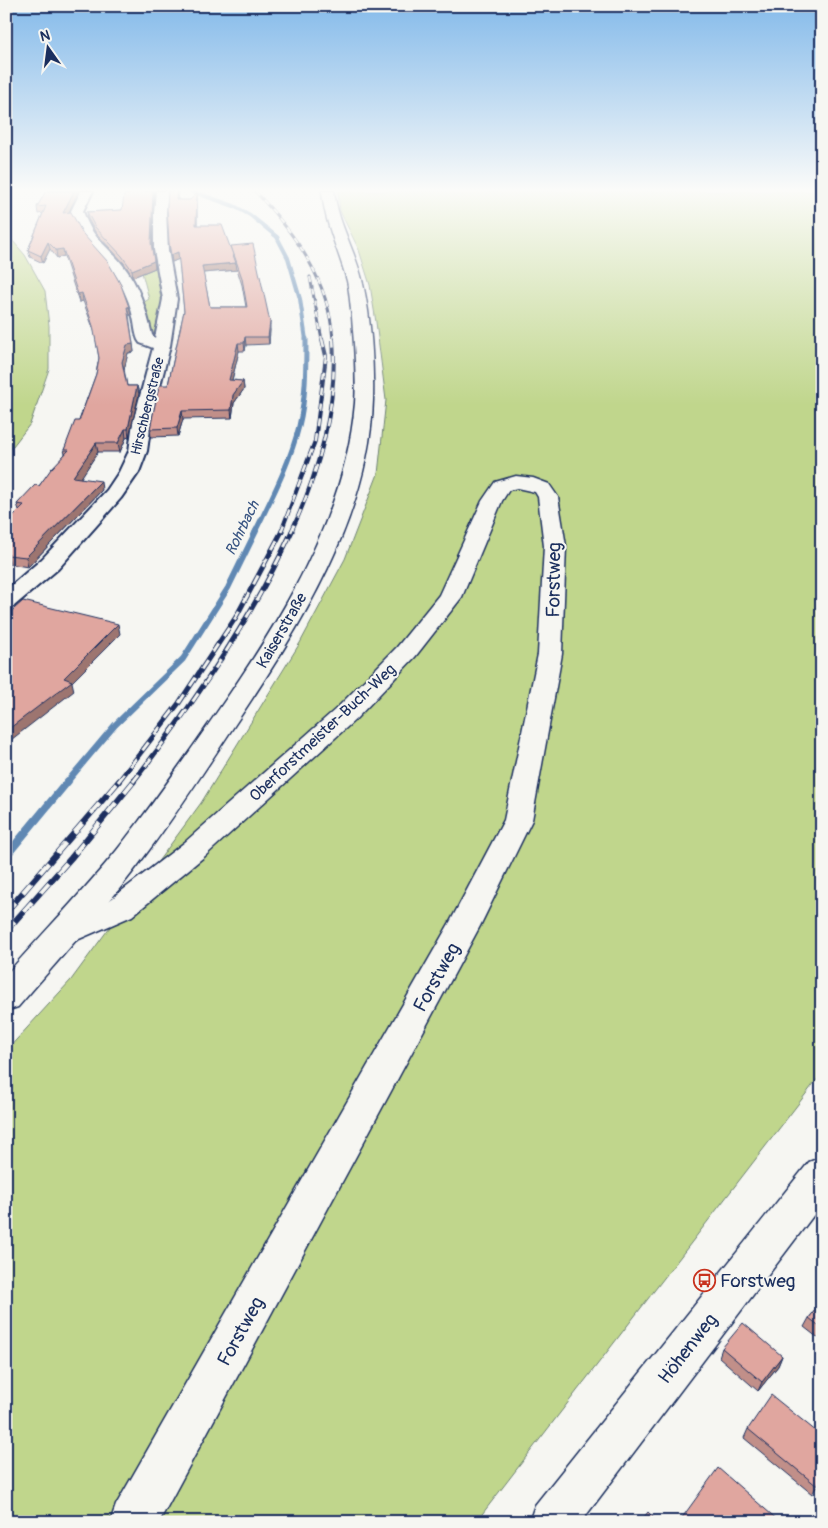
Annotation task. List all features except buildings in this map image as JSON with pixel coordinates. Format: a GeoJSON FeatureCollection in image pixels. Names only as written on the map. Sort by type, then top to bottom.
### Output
{"type":"FeatureCollection","features":[{"type":"Feature","properties":{"kind":"street"},"geometry":{"type":"LineString","coordinates":[[112,262],[123,275],[141,318],[143,335],[146,340],[162,346]]}},
{"type":"Feature","properties":{"kind":"street","name":"Hirschbergstraße"},"geometry":{"type":"LineString","coordinates":[[6,601],[50,564],[114,494],[129,472],[138,451],[142,422],[162,346],[170,299],[163,262]]}},
{"type":"Feature","properties":{"kind":"street","name":"Kaiserstraße"},"geometry":{"type":"LineString","coordinates":[[6,998],[127,858],[259,670],[301,597],[338,521],[357,457],[364,402],[364,358],[356,285],[349,262]]}},
{"type":"Feature","properties":{"kind":"street","name":"Oberforstmeister-Buch-Weg"},"geometry":{"type":"LineString","coordinates":[[63,934],[121,908],[195,849],[347,713],[406,652],[450,596],[492,501],[502,486],[516,482],[533,484],[542,488],[548,497]]}},
{"type":"Feature","properties":{"kind":"street","name":"Forstweg"},"geometry":{"type":"LineString","coordinates":[[133,1522],[464,926],[518,820],[550,654],[556,546],[548,497]]}},
{"type":"Feature","properties":{"kind":"street","name":"Höhenweg"},"geometry":{"type":"LineString","coordinates":[[552,1522],[822,1174]]}},
{"type":"Feature","properties":{"kind":"green space"},"geometry":{"type":"Polygon","coordinates":[[[6,262],[29,262],[45,291],[49,326],[49,369],[30,424],[6,455],[6,262]]]}},
{"type":"Feature","properties":{"kind":"green space"},"geometry":{"type":"Polygon","coordinates":[[[363,262],[822,262],[822,1073],[476,1522],[6,1522],[6,1051],[71,980],[201,803],[300,643],[345,559],[378,474],[386,400],[370,285],[363,262]]]}},
{"type":"Feature","properties":{"kind":"green space"},"geometry":{"type":"Polygon","coordinates":[[[155,264],[162,305],[153,337],[150,337],[143,303],[149,299],[140,265],[155,264]]]}},
{"type":"Feature","properties":{"kind":"waterway","name":"Rohrbach"},"geometry":{"type":"LineString","coordinates":[[289,262],[300,299],[306,340]]}},
{"type":"Feature","properties":{"kind":"waterway","name":"Rohrbach"},"geometry":{"type":"LineString","coordinates":[[255,532],[274,494],[299,426],[306,372],[306,340]]}},
{"type":"Feature","properties":{"kind":"waterway","name":"Rohrbach"},"geometry":{"type":"LineString","coordinates":[[67,782],[115,725],[183,659],[228,588],[256,531]]}},
{"type":"Feature","properties":{"kind":"waterway","name":"Rohrbach"},"geometry":{"type":"LineString","coordinates":[[6,856],[68,781]]}},
{"type":"Feature","properties":{"kind":"railway"},"geometry":{"type":"LineString","coordinates":[[310,262],[325,297],[333,340]]}},
{"type":"Feature","properties":{"kind":"railway"},"geometry":{"type":"LineString","coordinates":[[310,277],[322,340]]}},
{"type":"Feature","properties":{"kind":"railway"},"geometry":{"type":"LineString","coordinates":[[281,532],[315,441],[326,356],[322,339]]}},
{"type":"Feature","properties":{"kind":"railway"},"geometry":{"type":"LineString","coordinates":[[291,532],[310,486],[324,438],[332,388],[334,364],[333,339]]}},
{"type":"Feature","properties":{"kind":"railway"},"geometry":{"type":"LineString","coordinates":[[118,782],[179,703],[236,617],[282,531]]}},
{"type":"Feature","properties":{"kind":"railway"},"geometry":{"type":"LineString","coordinates":[[133,782],[178,723],[220,661],[258,598],[292,531]]}},
{"type":"Feature","properties":{"kind":"railway"},"geometry":{"type":"LineString","coordinates":[[6,912],[119,781]]}},
{"type":"Feature","properties":{"kind":"railway"},"geometry":{"type":"LineString","coordinates":[[6,931],[71,858],[134,781]]}},
{"type":"Feature","properties":{"kind":"place","name":"Forstweg"},"geometry":{"type":"Point","coordinates":[704,1280]}}]}
